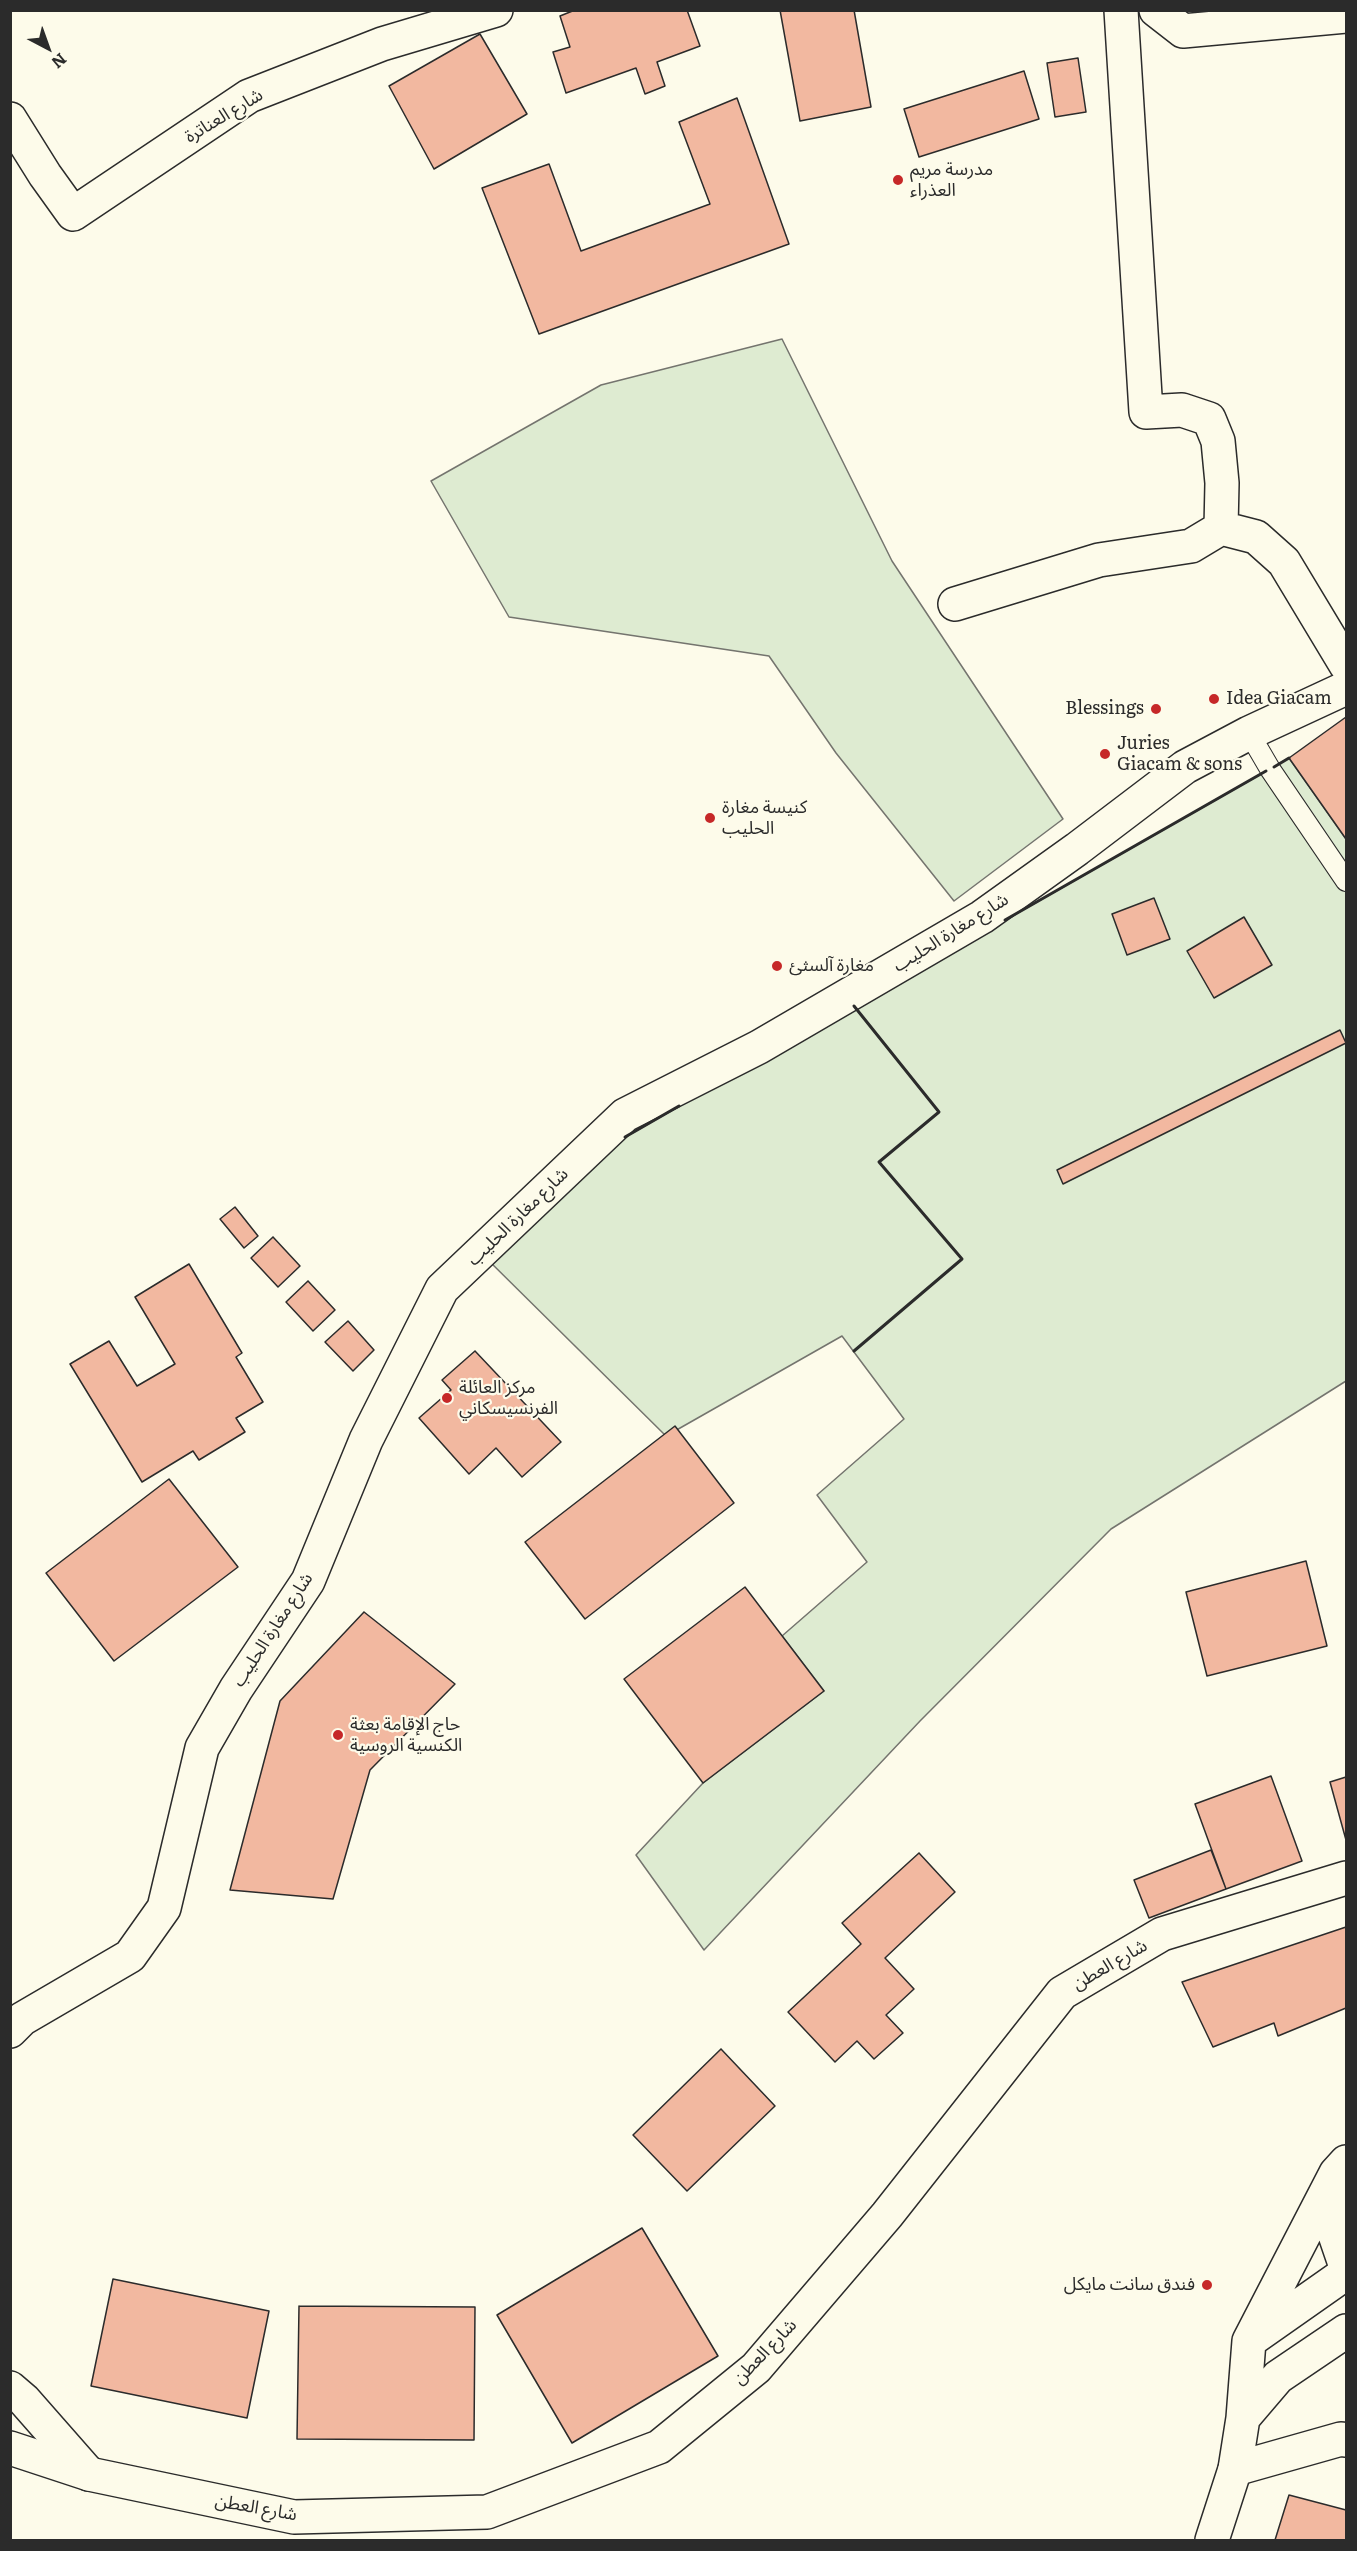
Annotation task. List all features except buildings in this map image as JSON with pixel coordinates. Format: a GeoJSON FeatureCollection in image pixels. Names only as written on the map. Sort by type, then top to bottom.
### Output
{"type":"FeatureCollection","features":[{"type":"Feature","properties":{"kind":"street","name":"شارع العناترة"},"geometry":{"type":"LineString","coordinates":[[10,119],[45,176],[73,214],[249,96],[382,44],[496,10]]}},
{"type":"Feature","properties":{"kind":"street"},"geometry":{"type":"LineString","coordinates":[[1121,10],[1146,412],[1182,410],[1209,419],[1218,441],[1222,483],[1221,528]]}},
{"type":"Feature","properties":{"kind":"street"},"geometry":{"type":"LineString","coordinates":[[1156,10],[1183,31],[1347,15]]}},
{"type":"Feature","properties":{"kind":"street"},"geometry":{"type":"LineString","coordinates":[[955,604],[1099,560],[1191,546],[1221,528],[1256,537],[1284,562],[1347,665]]}},
{"type":"Feature","properties":{"kind":"street","name":"شارع مغارة الحليب"},"geometry":{"type":"LineString","coordinates":[[10,2031],[22,2019],[130,1956],[164,1908],[202,1748],[236,1689],[308,1581],[366,1440],[442,1289],[625,1115],[759,1047],[982,917],[1185,767],[1249,733],[1347,688]]}},
{"type":"Feature","properties":{"kind":"street","name":"شارع العطن"},"geometry":{"type":"LineString","coordinates":[[10,2448],[88,2474],[294,2517],[487,2512],[659,2447],[756,2368],[887,2215],[1062,1993],[1162,1934],[1347,1878]]}},
{"type":"Feature","properties":{"kind":"street"},"geometry":{"type":"LineString","coordinates":[[1341,2168],[1334,2232],[1347,2267]]}},
{"type":"Feature","properties":{"kind":"street"},"geometry":{"type":"LineString","coordinates":[[1212,2541],[1235,2469],[1243,2418],[1249,2341],[1341,2168]]}},
{"type":"Feature","properties":{"kind":"street"},"geometry":{"type":"LineString","coordinates":[[1249,2341],[1347,2273]]}},
{"type":"Feature","properties":{"kind":"street"},"geometry":{"type":"LineString","coordinates":[[1243,2418],[1278,2377],[1347,2331]]}},
{"type":"Feature","properties":{"kind":"street"},"geometry":{"type":"LineString","coordinates":[[10,2388],[24,2400],[88,2474]]}},
{"type":"Feature","properties":{"kind":"street"},"geometry":{"type":"LineString","coordinates":[[1235,2469],[1341,2439],[1347,2440]]}},
{"type":"Feature","properties":{"kind":"lane"},"geometry":{"type":"LineString","coordinates":[[1249,733],[1270,769],[1347,881]]}},
{"type":"Feature","properties":{"kind":"green space"},"geometry":{"type":"Polygon","coordinates":[[[782,339],[892,561],[1063,819],[954,901],[836,753],[769,656],[509,617],[431,481],[601,385],[782,339]]]}},
{"type":"Feature","properties":{"kind":"green space"},"geometry":{"type":"Polygon","coordinates":[[[1289,758],[1346,839],[1346,1381],[1111,1529],[920,1721],[704,1950],[636,1855],[703,1783],[824,1691],[782,1636],[867,1562],[817,1495],[904,1419],[842,1336],[666,1436],[486,1258],[627,1136],[1289,758]]]}},
{"type":"Feature","properties":{"kind":"wall"},"geometry":{"type":"LineString","coordinates":[[1274,767],[1289,758]]}},
{"type":"Feature","properties":{"kind":"wall"},"geometry":{"type":"LineString","coordinates":[[1005,920],[1266,771]]}},
{"type":"Feature","properties":{"kind":"wall"},"geometry":{"type":"LineString","coordinates":[[854,1006],[939,1112],[879,1162],[962,1259],[854,1351]]}},
{"type":"Feature","properties":{"kind":"wall"},"geometry":{"type":"LineString","coordinates":[[625,1137],[679,1106]]}},
{"type":"Feature","properties":{"kind":"place","name":"مدرسة مريم العذراء"},"geometry":{"type":"Point","coordinates":[898,180]}},
{"type":"Feature","properties":{"kind":"place","name":"Idea Giacam"},"geometry":{"type":"Point","coordinates":[1214,699]}},
{"type":"Feature","properties":{"kind":"place","name":"Blessings"},"geometry":{"type":"Point","coordinates":[1156,709]}},
{"type":"Feature","properties":{"kind":"place","name":"Juries Giacam & sons"},"geometry":{"type":"Point","coordinates":[1105,754]}},
{"type":"Feature","properties":{"kind":"place","name":"كنيسة مغارة الحليب"},"geometry":{"type":"Point","coordinates":[710,818]}},
{"type":"Feature","properties":{"kind":"place","name":"مغارة آلسثئ"},"geometry":{"type":"Point","coordinates":[777,966]}},
{"type":"Feature","properties":{"kind":"place","name":"مركز العائلة الفرنسيسكاني"},"geometry":{"type":"Point","coordinates":[447,1398]}},
{"type":"Feature","properties":{"kind":"place","name":"حاج الإقامة بعثة الكنسية الروسية"},"geometry":{"type":"Point","coordinates":[338,1735]}},
{"type":"Feature","properties":{"kind":"place","name":"فندق سانت مايكل"},"geometry":{"type":"Point","coordinates":[1207,2285]}}]}
